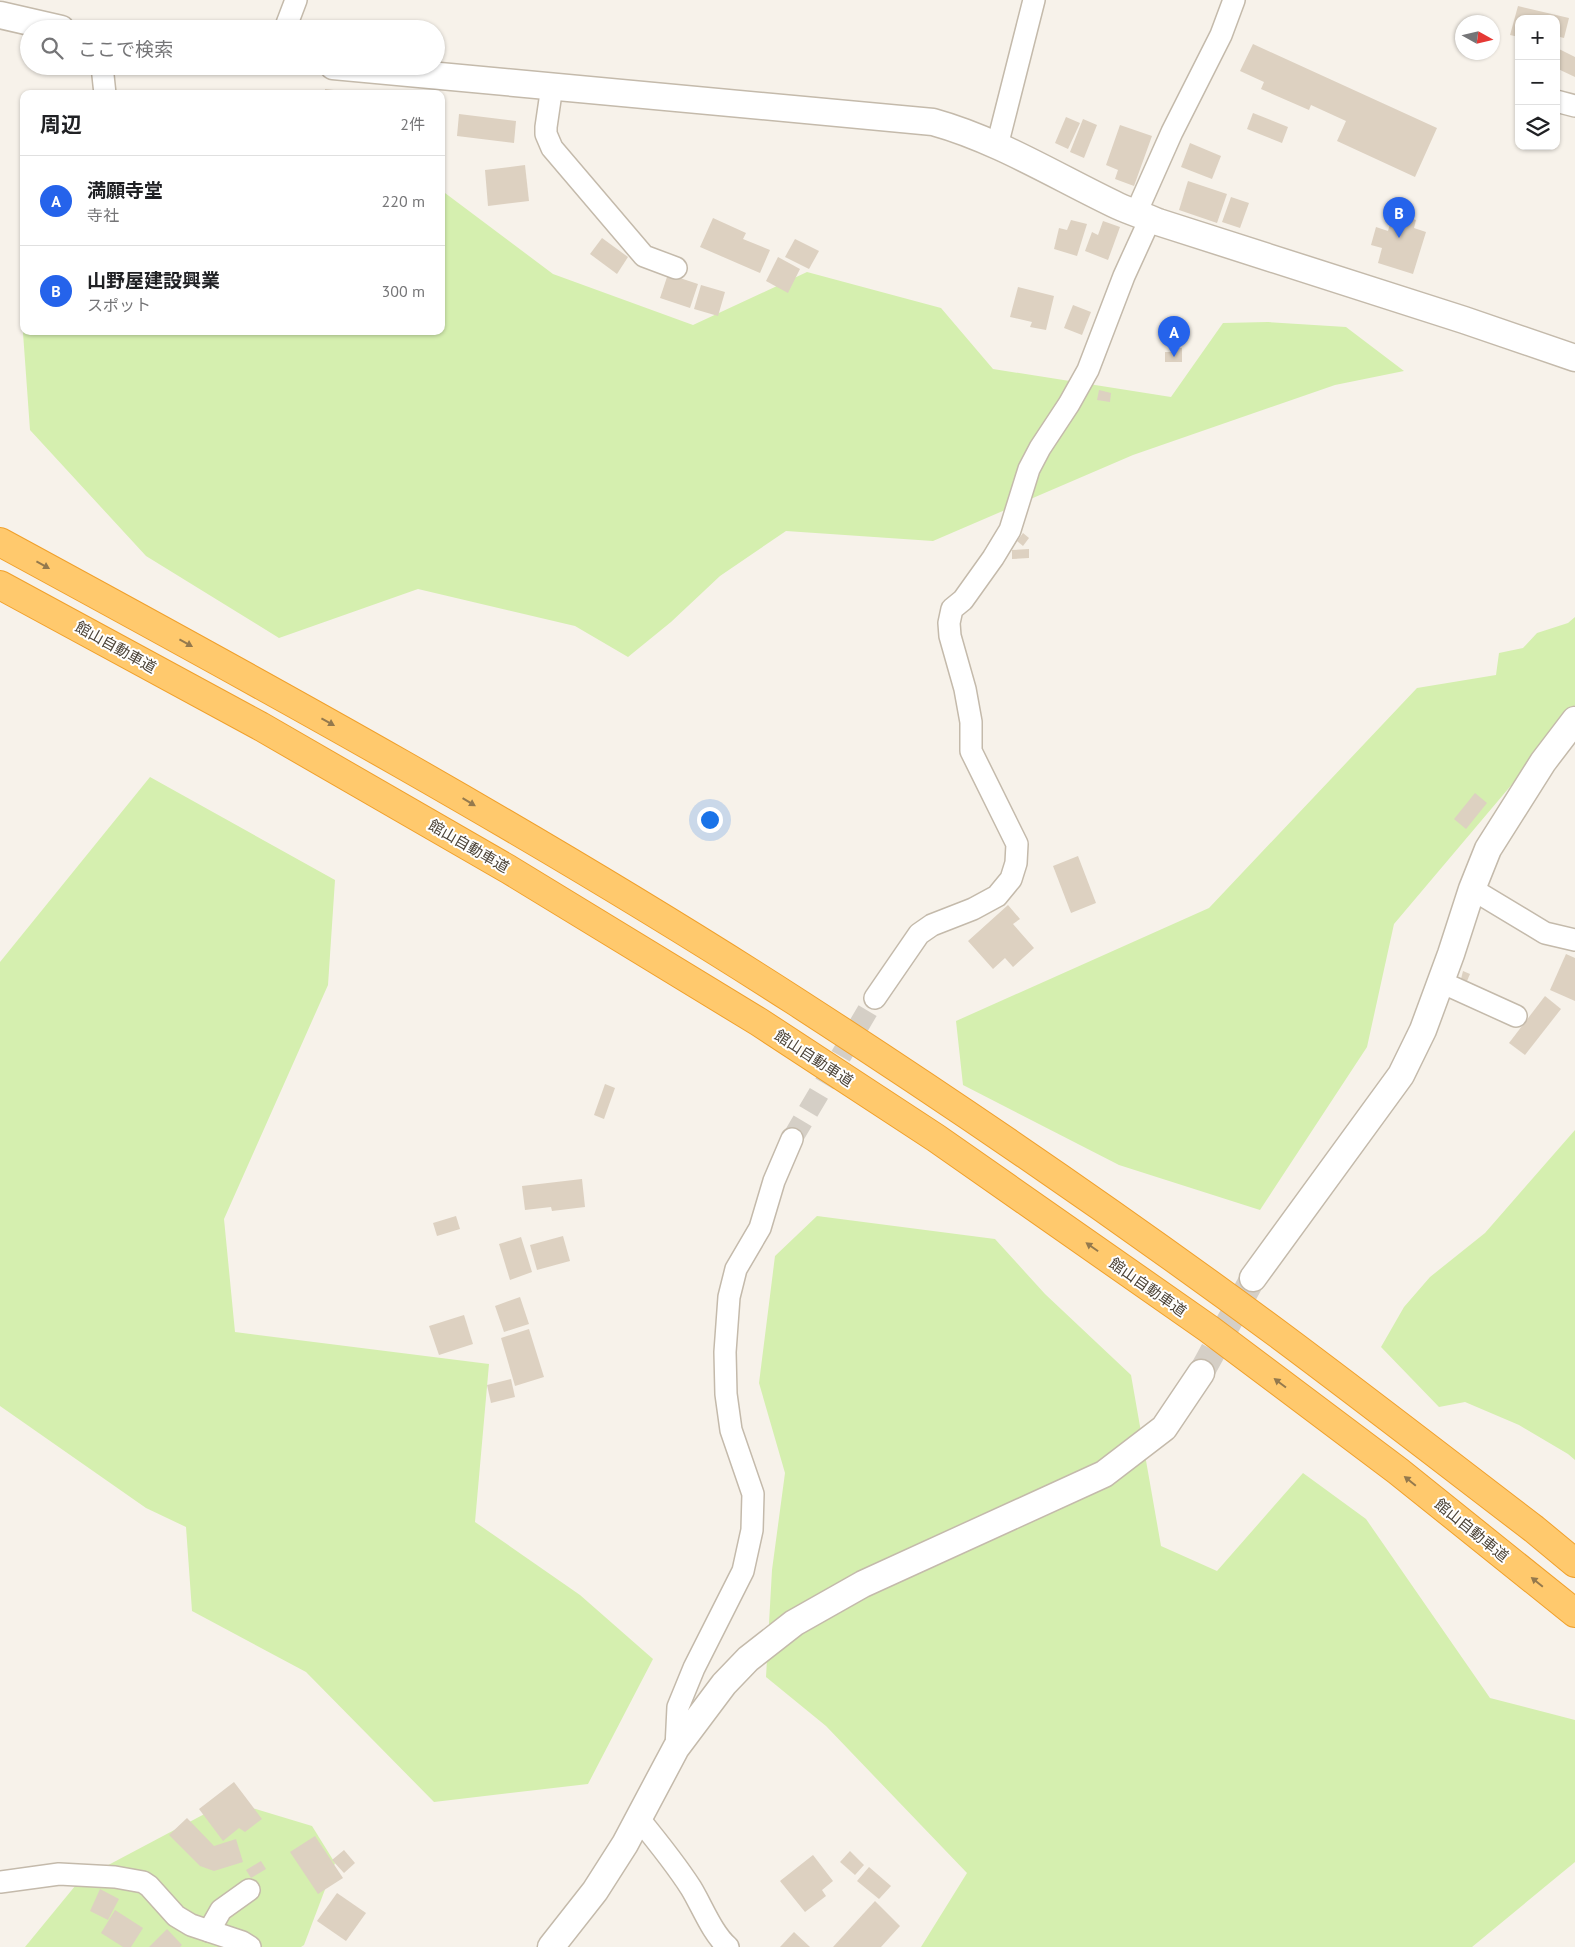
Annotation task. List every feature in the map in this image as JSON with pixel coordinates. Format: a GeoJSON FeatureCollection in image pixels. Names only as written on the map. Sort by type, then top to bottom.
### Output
{"type":"FeatureCollection","features":[{"type":"Feature","properties":{"kind":"highway"},"geometry":{"type":"LineString","coordinates":[[0,542],[457,794],[632,899],[795,1001],[1036,1161],[1277,1333],[1534,1529],[1575,1563]]}},
{"type":"Feature","properties":{"kind":"highway","name":"館山自動車道"},"geometry":{"type":"LineString","coordinates":[[0,585],[252,721],[500,864],[775,1033],[936,1138],[1209,1330],[1398,1471],[1575,1613]]}},
{"type":"Feature","properties":{"kind":"street"},"geometry":{"type":"LineString","coordinates":[[288,20],[296,0]]}},
{"type":"Feature","properties":{"kind":"street"},"geometry":{"type":"LineString","coordinates":[[997,146],[1034,0]]}},
{"type":"Feature","properties":{"kind":"street"},"geometry":{"type":"LineString","coordinates":[[875,998],[919,934],[932,925],[973,909],[997,896],[1011,879],[1016,864],[1017,844],[971,751],[971,722],[965,689],[950,636],[950,616],[952,609],[963,600],[994,558],[1010,530],[1029,469],[1088,370],[1124,276],[1172,132],[1221,35],[1234,0]]}},
{"type":"Feature","properties":{"kind":"street"},"geometry":{"type":"LineString","coordinates":[[0,16],[20,20]]}},
{"type":"Feature","properties":{"kind":"street"},"geometry":{"type":"LineString","coordinates":[[103,75],[105,90]]}},
{"type":"Feature","properties":{"kind":"street"},"geometry":{"type":"LineString","coordinates":[[432,75],[933,122],[962,130],[1120,207],[1143,216],[1575,358]]}},
{"type":"Feature","properties":{"kind":"street"},"geometry":{"type":"LineString","coordinates":[[552,86],[546,127],[546,134],[552,148],[644,256],[676,268]]}},
{"type":"Feature","properties":{"kind":"street"},"geometry":{"type":"LineString","coordinates":[[1560,102],[1575,106]]}},
{"type":"Feature","properties":{"kind":"street"},"geometry":{"type":"LineString","coordinates":[[1253,1278],[1401,1074],[1423,1030],[1488,848],[1543,762],[1575,720]]}},
{"type":"Feature","properties":{"kind":"street"},"geometry":{"type":"LineString","coordinates":[[1472,890],[1545,933],[1575,940]]}},
{"type":"Feature","properties":{"kind":"street"},"geometry":{"type":"LineString","coordinates":[[1441,982],[1516,1016]]}},
{"type":"Feature","properties":{"kind":"street"},"geometry":{"type":"LineString","coordinates":[[676,1748],[678,1707],[694,1668],[743,1571],[752,1530],[753,1494],[731,1430],[726,1394],[725,1352],[729,1297],[736,1269],[760,1228],[774,1182],[792,1139]]}},
{"type":"Feature","properties":{"kind":"street"},"geometry":{"type":"LineString","coordinates":[[551,1947],[595,1892],[625,1844],[676,1748],[724,1684],[748,1659],[794,1623],[863,1584],[1104,1474],[1164,1428],[1200,1373]]}},
{"type":"Feature","properties":{"kind":"street"},"geometry":{"type":"LineString","coordinates":[[638,1819],[675,1864],[716,1932],[728,1947]]}},
{"type":"Feature","properties":{"kind":"street"},"geometry":{"type":"LineString","coordinates":[[0,1882],[59,1874],[115,1877],[143,1882],[149,1886],[176,1916],[191,1925],[242,1942],[250,1947]]}},
{"type":"Feature","properties":{"kind":"street"},"geometry":{"type":"LineString","coordinates":[[209,1931],[221,1910],[249,1890]]}},
{"type":"Feature","properties":{"kind":"green space"},"geometry":{"type":"Polygon","coordinates":[[[445,193],[553,274],[693,325],[807,272],[941,308],[993,369],[1171,397],[1223,323],[1268,322],[1346,327],[1404,371],[1335,385],[1133,455],[933,541],[786,531],[720,576],[671,622],[628,657],[575,626],[418,589],[279,638],[146,556],[30,430],[23,335],[445,335],[445,193]]]}},
{"type":"Feature","properties":{"kind":"green space"},"geometry":{"type":"Polygon","coordinates":[[[1575,617],[1575,705],[1530,763],[1394,924],[1367,1047],[1260,1210],[1119,1165],[963,1085],[956,1021],[1209,908],[1417,688],[1496,675],[1499,653],[1523,648],[1537,633],[1568,623],[1575,617]]]}},
{"type":"Feature","properties":{"kind":"green space"},"geometry":{"type":"Polygon","coordinates":[[[150,777],[335,880],[328,985],[224,1219],[235,1332],[489,1364],[475,1522],[580,1595],[653,1659],[588,1784],[434,1802],[306,1672],[192,1611],[186,1527],[146,1508],[0,1406],[0,962],[150,777]]]}},
{"type":"Feature","properties":{"kind":"green space"},"geometry":{"type":"Polygon","coordinates":[[[1575,1130],[1575,1460],[1519,1425],[1465,1402],[1439,1407],[1381,1347],[1404,1307],[1430,1277],[1485,1233],[1575,1130]]]}},
{"type":"Feature","properties":{"kind":"green space"},"geometry":{"type":"Polygon","coordinates":[[[817,1216],[995,1239],[1045,1294],[1131,1375],[1161,1546],[1217,1571],[1303,1473],[1366,1519],[1490,1698],[1575,1720],[1575,1862],[1472,1947],[921,1947],[967,1873],[826,1726],[766,1677],[772,1570],[785,1473],[759,1383],[775,1256],[817,1216]]]}},
{"type":"Feature","properties":{"kind":"green space"},"geometry":{"type":"Polygon","coordinates":[[[229,1801],[312,1826],[335,1863],[304,1945],[301,1947],[25,1947],[80,1880],[229,1801]]]}},
{"type":"Feature","properties":{"kind":"building"},"geometry":{"type":"Polygon","coordinates":[[[1518,6],[1556,15],[1516,15],[1518,6]]]}},
{"type":"Feature","properties":{"kind":"building"},"geometry":{"type":"Polygon","coordinates":[[[1560,16],[1569,18],[1564,38],[1560,37],[1560,16]]]}},
{"type":"Feature","properties":{"kind":"building"},"geometry":{"type":"Polygon","coordinates":[[[1515,17],[1515,36],[1510,35],[1515,17]]]}},
{"type":"Feature","properties":{"kind":"building"},"geometry":{"type":"Polygon","coordinates":[[[1253,44],[1437,128],[1415,177],[1337,141],[1346,121],[1311,105],[1309,110],[1261,89],[1264,82],[1240,71],[1253,44]]]}},
{"type":"Feature","properties":{"kind":"building"},"geometry":{"type":"Polygon","coordinates":[[[1560,50],[1575,57],[1575,77],[1560,70],[1560,50]]]}},
{"type":"Feature","properties":{"kind":"building"},"geometry":{"type":"Polygon","coordinates":[[[1253,113],[1288,127],[1282,143],[1247,129],[1253,113]]]}},
{"type":"Feature","properties":{"kind":"building"},"geometry":{"type":"Polygon","coordinates":[[[459,114],[516,121],[514,143],[457,136],[459,114]]]}},
{"type":"Feature","properties":{"kind":"building"},"geometry":{"type":"Polygon","coordinates":[[[1066,117],[1080,123],[1068,149],[1055,143],[1066,117]]]}},
{"type":"Feature","properties":{"kind":"building"},"geometry":{"type":"Polygon","coordinates":[[[1083,119],[1097,125],[1084,158],[1070,152],[1083,119]]]}},
{"type":"Feature","properties":{"kind":"building"},"geometry":{"type":"Polygon","coordinates":[[[1120,125],[1152,136],[1134,186],[1115,179],[1118,170],[1106,165],[1120,125]]]}},
{"type":"Feature","properties":{"kind":"building"},"geometry":{"type":"Polygon","coordinates":[[[1190,143],[1221,156],[1212,179],[1181,167],[1190,143]]]}},
{"type":"Feature","properties":{"kind":"building"},"geometry":{"type":"Polygon","coordinates":[[[525,165],[529,201],[488,206],[485,170],[525,165]]]}},
{"type":"Feature","properties":{"kind":"building"},"geometry":{"type":"Polygon","coordinates":[[[1188,181],[1227,194],[1217,223],[1179,210],[1188,181]]]}},
{"type":"Feature","properties":{"kind":"building"},"geometry":{"type":"Polygon","coordinates":[[[1231,197],[1249,203],[1240,228],[1222,222],[1231,197]]]}},
{"type":"Feature","properties":{"kind":"building"},"geometry":{"type":"Polygon","coordinates":[[[1396,214],[1416,220],[1414,228],[1426,232],[1413,274],[1378,263],[1382,248],[1371,245],[1376,227],[1388,231],[1391,220],[1394,221],[1396,214]]]}},
{"type":"Feature","properties":{"kind":"building"},"geometry":{"type":"Polygon","coordinates":[[[713,218],[746,233],[743,239],[770,250],[760,273],[700,247],[713,218]]]}},
{"type":"Feature","properties":{"kind":"building"},"geometry":{"type":"Polygon","coordinates":[[[1071,220],[1087,224],[1077,256],[1054,249],[1059,228],[1067,230],[1071,220]]]}},
{"type":"Feature","properties":{"kind":"building"},"geometry":{"type":"Polygon","coordinates":[[[1103,221],[1120,227],[1108,260],[1085,251],[1092,232],[1098,235],[1103,221]]]}},
{"type":"Feature","properties":{"kind":"building"},"geometry":{"type":"Polygon","coordinates":[[[602,238],[628,257],[617,274],[590,254],[602,238]]]}},
{"type":"Feature","properties":{"kind":"building"},"geometry":{"type":"Polygon","coordinates":[[[795,239],[819,251],[809,269],[785,257],[795,239]]]}},
{"type":"Feature","properties":{"kind":"building"},"geometry":{"type":"Polygon","coordinates":[[[778,257],[800,269],[788,293],[766,281],[778,257]]]}},
{"type":"Feature","properties":{"kind":"building"},"geometry":{"type":"Polygon","coordinates":[[[668,274],[698,284],[690,308],[660,298],[668,274]]]}},
{"type":"Feature","properties":{"kind":"building"},"geometry":{"type":"Polygon","coordinates":[[[701,285],[725,292],[718,316],[694,309],[701,285]]]}},
{"type":"Feature","properties":{"kind":"building"},"geometry":{"type":"Polygon","coordinates":[[[1018,287],[1054,296],[1046,330],[1030,327],[1032,322],[1010,317],[1018,287]]]}},
{"type":"Feature","properties":{"kind":"building"},"geometry":{"type":"Polygon","coordinates":[[[1073,305],[1091,312],[1082,335],[1064,328],[1073,305]]]}},
{"type":"Feature","properties":{"kind":"building"},"geometry":{"type":"Polygon","coordinates":[[[1170,343],[1176,343],[1176,348],[1182,348],[1182,362],[1165,362],[1165,352],[1171,352],[1170,343]]]}},
{"type":"Feature","properties":{"kind":"building"},"geometry":{"type":"Polygon","coordinates":[[[1099,390],[1111,393],[1110,402],[1097,400],[1099,390]]]}},
{"type":"Feature","properties":{"kind":"building"},"geometry":{"type":"Polygon","coordinates":[[[1023,533],[1029,538],[1023,546],[1017,541],[1023,533]]]}},
{"type":"Feature","properties":{"kind":"building"},"geometry":{"type":"Polygon","coordinates":[[[1029,549],[1029,558],[1012,559],[1012,550],[1029,549]]]}},
{"type":"Feature","properties":{"kind":"building"},"geometry":{"type":"Polygon","coordinates":[[[1475,793],[1487,803],[1466,829],[1454,819],[1475,793]]]}},
{"type":"Feature","properties":{"kind":"building"},"geometry":{"type":"Polygon","coordinates":[[[1078,856],[1096,903],[1071,913],[1053,866],[1078,856]]]}},
{"type":"Feature","properties":{"kind":"building"},"geometry":{"type":"Polygon","coordinates":[[[1008,905],[1020,919],[1013,924],[1034,948],[1013,967],[1005,958],[993,969],[968,941],[1008,905]]]}},
{"type":"Feature","properties":{"kind":"building"},"geometry":{"type":"Polygon","coordinates":[[[1566,954],[1575,958],[1575,1001],[1550,990],[1566,954]]]}},
{"type":"Feature","properties":{"kind":"building"},"geometry":{"type":"Polygon","coordinates":[[[1463,971],[1470,974],[1467,981],[1461,979],[1463,971]]]}},
{"type":"Feature","properties":{"kind":"building"},"geometry":{"type":"Polygon","coordinates":[[[1545,996],[1561,1009],[1525,1055],[1509,1043],[1545,996]]]}},
{"type":"Feature","properties":{"kind":"building"},"geometry":{"type":"Polygon","coordinates":[[[605,1084],[615,1088],[604,1119],[594,1115],[605,1084]]]}},
{"type":"Feature","properties":{"kind":"building"},"geometry":{"type":"Polygon","coordinates":[[[582,1179],[585,1207],[552,1211],[551,1207],[525,1210],[522,1186],[582,1179]]]}},
{"type":"Feature","properties":{"kind":"building"},"geometry":{"type":"Polygon","coordinates":[[[456,1216],[460,1229],[437,1236],[433,1223],[456,1216]]]}},
{"type":"Feature","properties":{"kind":"building"},"geometry":{"type":"Polygon","coordinates":[[[563,1236],[570,1261],[537,1270],[530,1245],[563,1236]]]}},
{"type":"Feature","properties":{"kind":"building"},"geometry":{"type":"Polygon","coordinates":[[[521,1237],[532,1272],[510,1280],[499,1244],[521,1237]]]}},
{"type":"Feature","properties":{"kind":"building"},"geometry":{"type":"Polygon","coordinates":[[[520,1297],[529,1324],[504,1332],[495,1306],[520,1297]]]}},
{"type":"Feature","properties":{"kind":"building"},"geometry":{"type":"Polygon","coordinates":[[[464,1315],[473,1344],[439,1355],[429,1326],[464,1315]]]}},
{"type":"Feature","properties":{"kind":"building"},"geometry":{"type":"Polygon","coordinates":[[[529,1329],[544,1377],[515,1386],[501,1338],[529,1329]]]}},
{"type":"Feature","properties":{"kind":"building"},"geometry":{"type":"Polygon","coordinates":[[[511,1379],[515,1397],[491,1403],[487,1385],[511,1379]]]}},
{"type":"Feature","properties":{"kind":"building"},"geometry":{"type":"Polygon","coordinates":[[[234,1782],[262,1819],[245,1832],[239,1828],[223,1841],[199,1809],[234,1782]]]}},
{"type":"Feature","properties":{"kind":"building"},"geometry":{"type":"Polygon","coordinates":[[[187,1818],[214,1846],[236,1839],[243,1862],[214,1871],[200,1866],[169,1835],[187,1818]]]}},
{"type":"Feature","properties":{"kind":"building"},"geometry":{"type":"Polygon","coordinates":[[[315,1836],[343,1878],[318,1894],[290,1852],[315,1836]]]}},
{"type":"Feature","properties":{"kind":"building"},"geometry":{"type":"Polygon","coordinates":[[[344,1850],[355,1863],[344,1873],[332,1860],[344,1850]]]}},
{"type":"Feature","properties":{"kind":"building"},"geometry":{"type":"Polygon","coordinates":[[[850,1851],[864,1865],[855,1875],[840,1862],[850,1851]]]}},
{"type":"Feature","properties":{"kind":"building"},"geometry":{"type":"Polygon","coordinates":[[[813,1855],[833,1881],[822,1890],[826,1896],[805,1912],[780,1881],[813,1855]]]}},
{"type":"Feature","properties":{"kind":"building"},"geometry":{"type":"Polygon","coordinates":[[[261,1861],[266,1869],[251,1878],[246,1870],[261,1861]]]}},
{"type":"Feature","properties":{"kind":"building"},"geometry":{"type":"Polygon","coordinates":[[[869,1867],[891,1886],[879,1899],[857,1881],[869,1867]]]}},
{"type":"Feature","properties":{"kind":"building"},"geometry":{"type":"Polygon","coordinates":[[[100,1889],[119,1899],[108,1920],[90,1911],[100,1889]]]}},
{"type":"Feature","properties":{"kind":"building"},"geometry":{"type":"Polygon","coordinates":[[[337,1893],[366,1913],[346,1941],[317,1921],[337,1893]]]}},
{"type":"Feature","properties":{"kind":"building"},"geometry":{"type":"Polygon","coordinates":[[[875,1901],[900,1926],[881,1947],[833,1947],[875,1901]]]}},
{"type":"Feature","properties":{"kind":"building"},"geometry":{"type":"Polygon","coordinates":[[[115,1910],[143,1928],[131,1947],[123,1947],[101,1933],[115,1910]]]}},
{"type":"Feature","properties":{"kind":"building"},"geometry":{"type":"Polygon","coordinates":[[[167,1929],[182,1945],[180,1947],[149,1947],[167,1929]]]}},
{"type":"Feature","properties":{"kind":"building"},"geometry":{"type":"Polygon","coordinates":[[[794,1932],[810,1947],[780,1947],[794,1932]]]}},
{"type":"Feature","properties":{"kind":"tunnel"},"geometry":{"type":"LineString","coordinates":[[792,1139],[875,998]]}},
{"type":"Feature","properties":{"kind":"tunnel"},"geometry":{"type":"LineString","coordinates":[[1201,1373],[1253,1278]]}},
{"type":"Feature","properties":{"kind":"place","name":"山野屋建設興業"},"geometry":{"type":"Point","coordinates":[1399,238]}},
{"type":"Feature","properties":{"kind":"place","name":"満願寺堂"},"geometry":{"type":"Point","coordinates":[1174,357]}}]}
